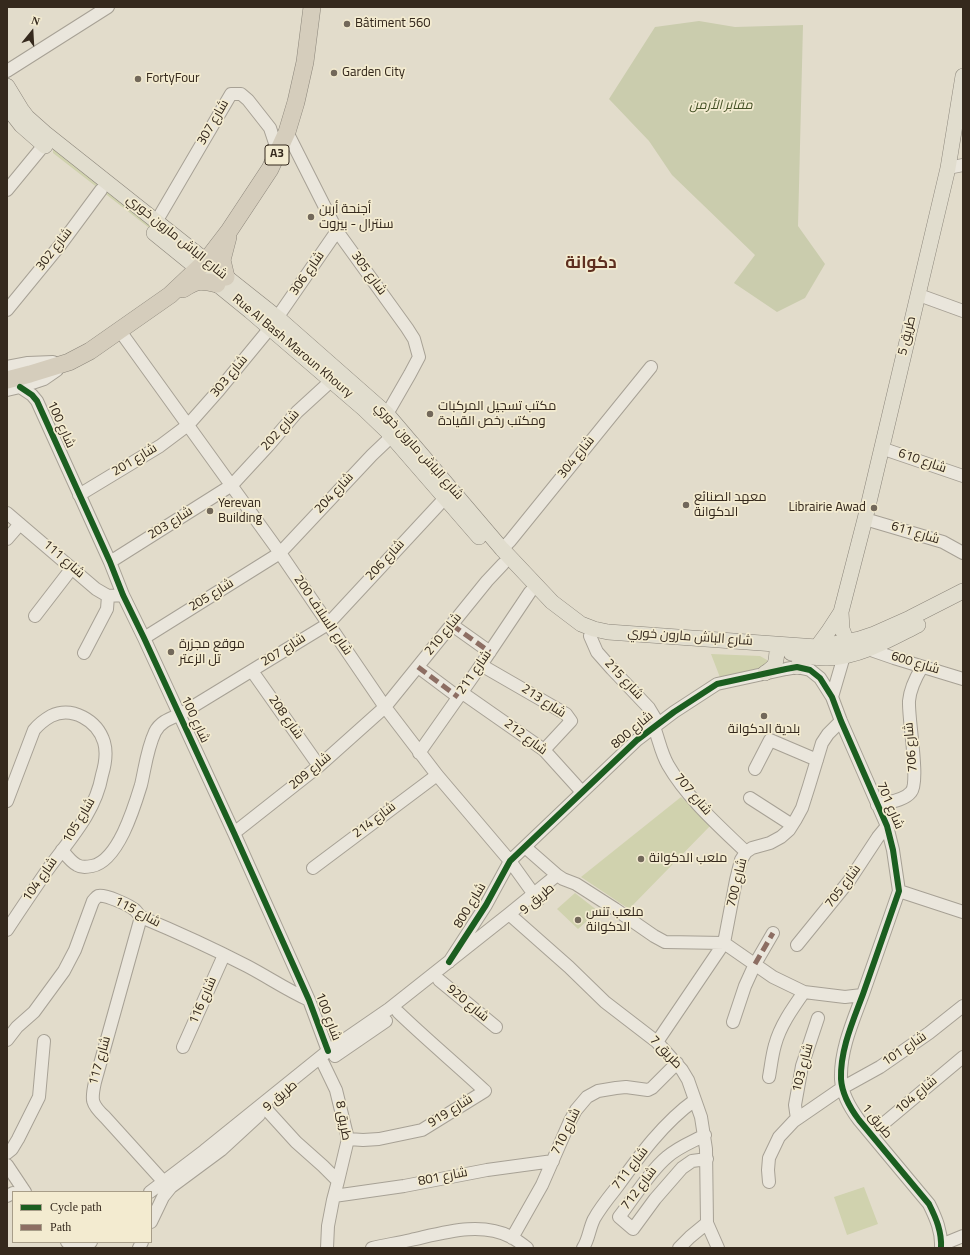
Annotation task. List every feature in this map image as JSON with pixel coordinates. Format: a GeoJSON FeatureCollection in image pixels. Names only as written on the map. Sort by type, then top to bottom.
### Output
{"type":"FeatureCollection","features":[{"type":"Feature","properties":{"kind":"highway","name":"A3"},"geometry":{"type":"LineString","coordinates":[[25,380],[90,351],[170,295],[202,264],[229,231],[270,169],[287,132],[296,102],[303,69],[312,7]]}},
{"type":"Feature","properties":{"kind":"highway"},"geometry":{"type":"LineString","coordinates":[[170,295],[181,291],[196,281],[221,281],[222,260],[229,231]]}},
{"type":"Feature","properties":{"kind":"main road","name":"A3"},"geometry":{"type":"LineString","coordinates":[[307,7],[308,31]]}},
{"type":"Feature","properties":{"kind":"main road","name":"طريق 5"},"geometry":{"type":"LineString","coordinates":[[841,612],[866,519],[881,448],[919,295],[948,168],[958,139],[963,76]]}},
{"type":"Feature","properties":{"kind":"main road","name":"شارع الباش مارون خوري"},"geometry":{"type":"LineString","coordinates":[[7,86],[21,109],[35,124],[156,222],[202,264]]}},
{"type":"Feature","properties":{"kind":"main road"},"geometry":{"type":"LineString","coordinates":[[7,107],[25,129],[44,145],[101,190],[202,264],[221,281]]}},
{"type":"Feature","properties":{"kind":"main road","name":"شارع الباش مارون خوري"},"geometry":{"type":"LineString","coordinates":[[221,281],[387,414],[506,545],[552,602],[581,624],[608,632],[807,657],[854,648]]}},
{"type":"Feature","properties":{"kind":"main road","name":"Rue Al Bash Maroun Khoury"},"geometry":{"type":"LineString","coordinates":[[274,323],[392,436],[503,564],[530,592],[547,609],[579,632],[606,640],[680,646],[777,651],[807,657]]}},
{"type":"Feature","properties":{"kind":"main road"},"geometry":{"type":"LineString","coordinates":[[854,648],[884,630],[963,591]]}},
{"type":"Feature","properties":{"kind":"main road"},"geometry":{"type":"LineString","coordinates":[[846,595],[850,620],[855,633],[854,648]]}},
{"type":"Feature","properties":{"kind":"main road"},"geometry":{"type":"LineString","coordinates":[[854,648],[880,644],[963,602]]}},
{"type":"Feature","properties":{"kind":"main road"},"geometry":{"type":"LineString","coordinates":[[841,612],[842,628],[854,648]]}},
{"type":"Feature","properties":{"kind":"main road"},"geometry":{"type":"LineString","coordinates":[[807,657],[828,632],[841,612]]}},
{"type":"Feature","properties":{"kind":"main road"},"geometry":{"type":"LineString","coordinates":[[765,673],[774,666],[777,651]]}},
{"type":"Feature","properties":{"kind":"street"},"geometry":{"type":"LineString","coordinates":[[7,71],[108,7]]}},
{"type":"Feature","properties":{"kind":"street","name":"شارع 307"},"geometry":{"type":"LineString","coordinates":[[156,222],[231,94],[241,94],[248,100],[270,128],[278,152]]}},
{"type":"Feature","properties":{"kind":"street","name":"شارع 305"},"geometry":{"type":"LineString","coordinates":[[287,132],[338,231],[414,339],[419,357],[387,414]]}},
{"type":"Feature","properties":{"kind":"street"},"geometry":{"type":"LineString","coordinates":[[7,190],[44,145]]}},
{"type":"Feature","properties":{"kind":"street"},"geometry":{"type":"LineString","coordinates":[[948,168],[963,165]]}},
{"type":"Feature","properties":{"kind":"street","name":"شارع 302"},"geometry":{"type":"LineString","coordinates":[[7,310],[61,244],[101,190]]}},
{"type":"Feature","properties":{"kind":"street","name":"شارع 306"},"geometry":{"type":"LineString","coordinates":[[274,323],[338,231]]}},
{"type":"Feature","properties":{"kind":"street"},"geometry":{"type":"LineString","coordinates":[[919,295],[963,311]]}},
{"type":"Feature","properties":{"kind":"street","name":"شارع 303"},"geometry":{"type":"LineString","coordinates":[[188,425],[274,323]]}},
{"type":"Feature","properties":{"kind":"street","name":"200 شارع السلاف"},"geometry":{"type":"LineString","coordinates":[[120,331],[280,553],[385,707],[419,753],[510,861],[537,897]]}},
{"type":"Feature","properties":{"kind":"street"},"geometry":{"type":"LineString","coordinates":[[7,367],[28,363],[68,362]]}},
{"type":"Feature","properties":{"kind":"street","name":"شارع 304"},"geometry":{"type":"LineString","coordinates":[[506,545],[651,367]]}},
{"type":"Feature","properties":{"kind":"street"},"geometry":{"type":"LineString","coordinates":[[7,390],[25,380]]}},
{"type":"Feature","properties":{"kind":"street"},"geometry":{"type":"LineString","coordinates":[[25,380],[32,395],[37,401]]}},
{"type":"Feature","properties":{"kind":"street"},"geometry":{"type":"LineString","coordinates":[[25,380],[38,389],[37,401]]}},
{"type":"Feature","properties":{"kind":"street","name":"شارع 202"},"geometry":{"type":"LineString","coordinates":[[232,485],[297,412],[332,380]]}},
{"type":"Feature","properties":{"kind":"street","name":"شارع 100"},"geometry":{"type":"LineString","coordinates":[[37,401],[110,562],[123,595],[234,833],[309,1000],[328,1051]]}},
{"type":"Feature","properties":{"kind":"street","name":"شارع 201"},"geometry":{"type":"LineString","coordinates":[[79,495],[160,446],[188,425]]}},
{"type":"Feature","properties":{"kind":"street","name":"شارع 204"},"geometry":{"type":"LineString","coordinates":[[280,553],[372,455],[392,436]]}},
{"type":"Feature","properties":{"kind":"street","name":"شارع 610"},"geometry":{"type":"LineString","coordinates":[[881,448],[963,476]]}},
{"type":"Feature","properties":{"kind":"street","name":"شارع 203"},"geometry":{"type":"LineString","coordinates":[[110,562],[232,485]]}},
{"type":"Feature","properties":{"kind":"street","name":"شارع 206"},"geometry":{"type":"LineString","coordinates":[[328,624],[445,498]]}},
{"type":"Feature","properties":{"kind":"street","name":"شارع 111"},"geometry":{"type":"LineString","coordinates":[[7,513],[96,589],[108,596]]}},
{"type":"Feature","properties":{"kind":"street","name":"شارع 611"},"geometry":{"type":"LineString","coordinates":[[866,519],[943,542],[963,553]]}},
{"type":"Feature","properties":{"kind":"street"},"geometry":{"type":"LineString","coordinates":[[7,539],[20,524]]}},
{"type":"Feature","properties":{"kind":"street","name":"شارع 205"},"geometry":{"type":"LineString","coordinates":[[144,638],[280,553]]}},
{"type":"Feature","properties":{"kind":"street","name":"شارع 210"},"geometry":{"type":"LineString","coordinates":[[385,707],[487,581],[503,564]]}},
{"type":"Feature","properties":{"kind":"street"},"geometry":{"type":"LineString","coordinates":[[35,616],[72,568]]}},
{"type":"Feature","properties":{"kind":"street","name":"شارع 211"},"geometry":{"type":"LineString","coordinates":[[419,753],[481,666],[530,592]]}},
{"type":"Feature","properties":{"kind":"street"},"geometry":{"type":"LineString","coordinates":[[84,653],[107,609],[108,596],[123,595]]}},
{"type":"Feature","properties":{"kind":"street","name":"شارع 207"},"geometry":{"type":"LineString","coordinates":[[62,850],[76,865],[82,867],[99,864],[107,858],[117,846],[127,827],[140,786],[147,754],[156,731],[162,723],[179,715],[328,624]]}},
{"type":"Feature","properties":{"kind":"street"},"geometry":{"type":"LineString","coordinates":[[452,625],[490,652]]}},
{"type":"Feature","properties":{"kind":"street","name":"شارع 215"},"geometry":{"type":"LineString","coordinates":[[590,636],[597,652],[649,708],[656,725]]}},
{"type":"Feature","properties":{"kind":"street"},"geometry":{"type":"LineString","coordinates":[[832,697],[854,648]]}},
{"type":"Feature","properties":{"kind":"street","name":"شارع 600"},"geometry":{"type":"LineString","coordinates":[[854,648],[894,658],[963,679]]}},
{"type":"Feature","properties":{"kind":"street","name":"800 شارع"},"geometry":{"type":"LineString","coordinates":[[510,861],[624,752],[656,725],[717,684],[765,673],[807,657]]}},
{"type":"Feature","properties":{"kind":"street","name":"شارع 701"},"geometry":{"type":"LineString","coordinates":[[807,657],[810,670],[816,675],[832,697],[840,721],[887,826],[894,850],[899,891],[862,995]]}},
{"type":"Feature","properties":{"kind":"street","name":"شارع 213"},"geometry":{"type":"LineString","coordinates":[[481,666],[566,714],[571,721],[544,750]]}},
{"type":"Feature","properties":{"kind":"street","name":"شارع 212"},"geometry":{"type":"LineString","coordinates":[[418,667],[544,750],[582,792]]}},
{"type":"Feature","properties":{"kind":"street","name":"شارع 706"},"geometry":{"type":"LineString","coordinates":[[877,805],[904,797],[913,790],[915,783],[909,700],[914,683],[922,667]]}},
{"type":"Feature","properties":{"kind":"street","name":"شارع 208"},"geometry":{"type":"LineString","coordinates":[[252,670],[319,766]]}},
{"type":"Feature","properties":{"kind":"street","name":"شارع 209"},"geometry":{"type":"LineString","coordinates":[[234,833],[319,766],[385,707]]}},
{"type":"Feature","properties":{"kind":"street","name":"شارع 105"},"geometry":{"type":"LineString","coordinates":[[7,801],[34,730],[42,721],[52,716],[68,713],[85,718],[94,724],[100,733],[104,744],[105,755],[102,777],[88,814],[74,836],[62,850]]}},
{"type":"Feature","properties":{"kind":"street","name":"شارع 700"},"geometry":{"type":"LineString","coordinates":[[658,1042],[724,943],[741,860],[746,852],[752,848],[770,843],[781,837],[792,825],[802,808],[822,743],[840,721]]}},
{"type":"Feature","properties":{"kind":"street","name":"شارع 707"},"geometry":{"type":"LineString","coordinates":[[656,725],[664,758],[676,777],[714,821],[746,852]]}},
{"type":"Feature","properties":{"kind":"street"},"geometry":{"type":"LineString","coordinates":[[755,769],[770,740],[817,760]]}},
{"type":"Feature","properties":{"kind":"street","name":"شارع 214"},"geometry":{"type":"LineString","coordinates":[[313,868],[437,775]]}},
{"type":"Feature","properties":{"kind":"street"},"geometry":{"type":"LineString","coordinates":[[750,798],[792,825]]}},
{"type":"Feature","properties":{"kind":"street","name":"شارع 705"},"geometry":{"type":"LineString","coordinates":[[797,945],[849,881],[887,826]]}},
{"type":"Feature","properties":{"kind":"street"},"geometry":{"type":"LineString","coordinates":[[525,847],[560,877],[576,884],[665,942],[724,943],[781,982],[804,992],[845,997],[862,995]]}},
{"type":"Feature","properties":{"kind":"street","name":"شارع 104"},"geometry":{"type":"LineString","coordinates":[[7,930],[46,871],[62,850]]}},
{"type":"Feature","properties":{"kind":"street","name":"شارع 800"},"geometry":{"type":"LineString","coordinates":[[449,962],[486,905],[510,861]]}},
{"type":"Feature","properties":{"kind":"street","name":"9 طريق"},"geometry":{"type":"LineString","coordinates":[[152,1220],[163,1197],[171,1187],[221,1150],[266,1109],[323,1063],[363,1038],[439,980],[560,877]]}},
{"type":"Feature","properties":{"kind":"street"},"geometry":{"type":"LineString","coordinates":[[899,891],[963,912]]}},
{"type":"Feature","properties":{"kind":"street","name":"شارع 115"},"geometry":{"type":"LineString","coordinates":[[7,1040],[17,1027],[34,1012],[64,971],[75,950],[90,908],[96,897],[103,896],[123,903],[134,909],[141,918],[224,955],[309,1000]]}},
{"type":"Feature","properties":{"kind":"street"},"geometry":{"type":"LineString","coordinates":[[466,948],[484,921],[486,905]]}},
{"type":"Feature","properties":{"kind":"street","name":"9 طريق"},"geometry":{"type":"LineString","coordinates":[[151,1191],[204,1151],[328,1051],[389,1009],[466,948],[512,917]]}},
{"type":"Feature","properties":{"kind":"street","name":"7 طريق"},"geometry":{"type":"LineString","coordinates":[[512,917],[569,967],[605,1002],[658,1042],[677,1063],[688,1080],[701,1117],[705,1135],[707,1223],[718,1248]]}},
{"type":"Feature","properties":{"kind":"street","name":"شارع 117"},"geometry":{"type":"LineString","coordinates":[[141,918],[96,1077],[92,1100],[96,1108],[164,1181]]}},
{"type":"Feature","properties":{"kind":"street"},"geometry":{"type":"LineString","coordinates":[[733,1022],[745,986],[755,964],[773,933]]}},
{"type":"Feature","properties":{"kind":"street","name":"شارع 116"},"geometry":{"type":"LineString","coordinates":[[183,1047],[224,955]]}},
{"type":"Feature","properties":{"kind":"street","name":"شارع 920"},"geometry":{"type":"LineString","coordinates":[[439,980],[496,1027]]}},
{"type":"Feature","properties":{"kind":"street"},"geometry":{"type":"LineString","coordinates":[[769,1077],[775,1045],[780,1030],[804,992]]}},
{"type":"Feature","properties":{"kind":"street","name":"طريق 1"},"geometry":{"type":"LineString","coordinates":[[862,995],[842,1057],[842,1088],[852,1111],[929,1204],[936,1216],[941,1246]]}},
{"type":"Feature","properties":{"kind":"street","name":"شارع 101"},"geometry":{"type":"LineString","coordinates":[[769,1182],[769,1158],[779,1137],[797,1119],[842,1088],[880,1067],[923,1038],[963,1006]]}},
{"type":"Feature","properties":{"kind":"street","name":"شارع 919"},"geometry":{"type":"LineString","coordinates":[[348,1139],[363,1140],[422,1130],[485,1092],[398,1012]]}},
{"type":"Feature","properties":{"kind":"street","name":"شارع 103"},"geometry":{"type":"LineString","coordinates":[[797,1119],[795,1105],[802,1066],[818,1018]]}},
{"type":"Feature","properties":{"kind":"street"},"geometry":{"type":"LineString","coordinates":[[7,1153],[12,1149],[18,1139],[39,1096],[41,1089],[41,1064],[44,1041]]}},
{"type":"Feature","properties":{"kind":"street","name":"شارع 104"},"geometry":{"type":"LineString","coordinates":[[871,1134],[963,1057]]}},
{"type":"Feature","properties":{"kind":"street","name":"طريق 8"},"geometry":{"type":"LineString","coordinates":[[323,1063],[336,1090],[348,1139],[330,1212],[326,1248]]}},
{"type":"Feature","properties":{"kind":"street","name":"شارع 710"},"geometry":{"type":"LineString","coordinates":[[509,1241],[536,1196],[570,1121],[576,1110],[587,1096],[598,1091],[626,1087],[648,1090],[652,1088],[677,1063]]}},
{"type":"Feature","properties":{"kind":"street","name":"شارع 711"},"geometry":{"type":"LineString","coordinates":[[582,1248],[588,1238],[594,1219],[629,1169],[677,1114],[695,1100]]}},
{"type":"Feature","properties":{"kind":"street"},"geometry":{"type":"LineString","coordinates":[[266,1109],[296,1142],[338,1181]]}},
{"type":"Feature","properties":{"kind":"street","name":"شارع 712"},"geometry":{"type":"LineString","coordinates":[[705,1135],[673,1152],[662,1161],[619,1217],[633,1229],[655,1199],[682,1168],[692,1161],[706,1159]]}},
{"type":"Feature","properties":{"kind":"street","name":"شارع 801"},"geometry":{"type":"LineString","coordinates":[[334,1196],[404,1186],[487,1170],[553,1161]]}},
{"type":"Feature","properties":{"kind":"street"},"geometry":{"type":"LineString","coordinates":[[7,1165],[19,1191]]}},
{"type":"Feature","properties":{"kind":"street"},"geometry":{"type":"LineString","coordinates":[[679,1248],[707,1223]]}},
{"type":"Feature","properties":{"kind":"street"},"geometry":{"type":"LineString","coordinates":[[372,1248],[419,1243],[445,1232],[474,1229],[492,1231],[509,1241],[527,1248]]}},
{"type":"Feature","properties":{"kind":"street"},"geometry":{"type":"LineString","coordinates":[[941,1246],[963,1236]]}},
{"type":"Feature","properties":{"kind":"street"},"geometry":{"type":"LineString","coordinates":[[68,1243],[78,1247],[89,1243]]}},
{"type":"Feature","properties":{"kind":"green space","name":"مقابر الأرمن"},"geometry":{"type":"Polygon","coordinates":[[[699,21],[735,27],[803,25],[798,226],[825,264],[805,298],[777,312],[734,283],[755,255],[672,175],[649,141],[609,99],[655,27],[699,21]]]}},
{"type":"Feature","properties":{"kind":"green space"},"geometry":{"type":"Polygon","coordinates":[[[53,146],[190,254],[157,234],[53,153],[53,146]]]}},
{"type":"Feature","properties":{"kind":"green space"},"geometry":{"type":"Polygon","coordinates":[[[711,654],[760,656],[767,660],[767,664],[762,669],[721,680],[711,654]]]}},
{"type":"Feature","properties":{"kind":"green space","name":"ملعب الدكوانة"},"geometry":{"type":"Polygon","coordinates":[[[681,797],[711,825],[629,909],[581,877],[681,797]]]}},
{"type":"Feature","properties":{"kind":"green space","name":"ملعب تنس الدكوانة"},"geometry":{"type":"Polygon","coordinates":[[[575,893],[598,911],[578,929],[557,909],[575,893]]]}},
{"type":"Feature","properties":{"kind":"green space"},"geometry":{"type":"Polygon","coordinates":[[[864,1187],[878,1224],[847,1235],[834,1197],[864,1187]]]}},
{"type":"Feature","properties":{"kind":"marked path"},"geometry":{"type":"LineString","coordinates":[[452,625],[490,652]]}},
{"type":"Feature","properties":{"kind":"marked path"},"geometry":{"type":"LineString","coordinates":[[418,667],[458,697]]}},
{"type":"Feature","properties":{"kind":"marked path"},"geometry":{"type":"LineString","coordinates":[[755,964],[773,933]]}},
{"type":"Feature","properties":{"kind":"cycle path"},"geometry":{"type":"LineString","coordinates":[[20,387],[32,395],[37,401],[110,562],[123,595],[234,833],[309,1000],[328,1051]]}},
{"type":"Feature","properties":{"kind":"cycle path"},"geometry":{"type":"LineString","coordinates":[[449,962],[486,905],[510,861],[637,740],[674,712],[717,684],[797,667],[810,670],[820,678],[832,697],[887,826],[893,850],[899,891],[851,1025],[845,1046],[841,1068],[843,1090],[847,1101],[859,1120],[929,1204],[938,1225],[941,1236],[941,1248]]}},
{"type":"Feature","properties":{"kind":"place","name":"Bâtiment 560"},"geometry":{"type":"Point","coordinates":[347,24]}},
{"type":"Feature","properties":{"kind":"place","name":"Garden City"},"geometry":{"type":"Point","coordinates":[334,73]}},
{"type":"Feature","properties":{"kind":"place","name":"FortyFour"},"geometry":{"type":"Point","coordinates":[138,79]}},
{"type":"Feature","properties":{"kind":"place","name":"أجنحة أربن سنترال - بيروت"},"geometry":{"type":"Point","coordinates":[311,217]}},
{"type":"Feature","properties":{"kind":"place","name":"مكتب تسجيل المركبات ومكتب رخص القيادة"},"geometry":{"type":"Point","coordinates":[430,414]}},
{"type":"Feature","properties":{"kind":"place","name":"معهد الصنائع الدكوانة"},"geometry":{"type":"Point","coordinates":[686,505]}},
{"type":"Feature","properties":{"kind":"place","name":"Librairie Awad"},"geometry":{"type":"Point","coordinates":[874,508]}},
{"type":"Feature","properties":{"kind":"place","name":"Yerevan Building"},"geometry":{"type":"Point","coordinates":[210,511]}},
{"type":"Feature","properties":{"kind":"place","name":"موقع مجزرة تل الزعتر"},"geometry":{"type":"Point","coordinates":[171,652]}},
{"type":"Feature","properties":{"kind":"place","name":"بلدية الدكوانة"},"geometry":{"type":"Point","coordinates":[764,716]}},
{"type":"Feature","properties":{"kind":"place","name":"ملعب الدكوانة"},"geometry":{"type":"Point","coordinates":[641,859]}},
{"type":"Feature","properties":{"kind":"place","name":"ملعب تنس الدكوانة"},"geometry":{"type":"Point","coordinates":[578,920]}},
{"type":"Feature","properties":{"kind":"district","name":"دكوانة"},"geometry":{"type":"Point","coordinates":[591,265]}}]}
